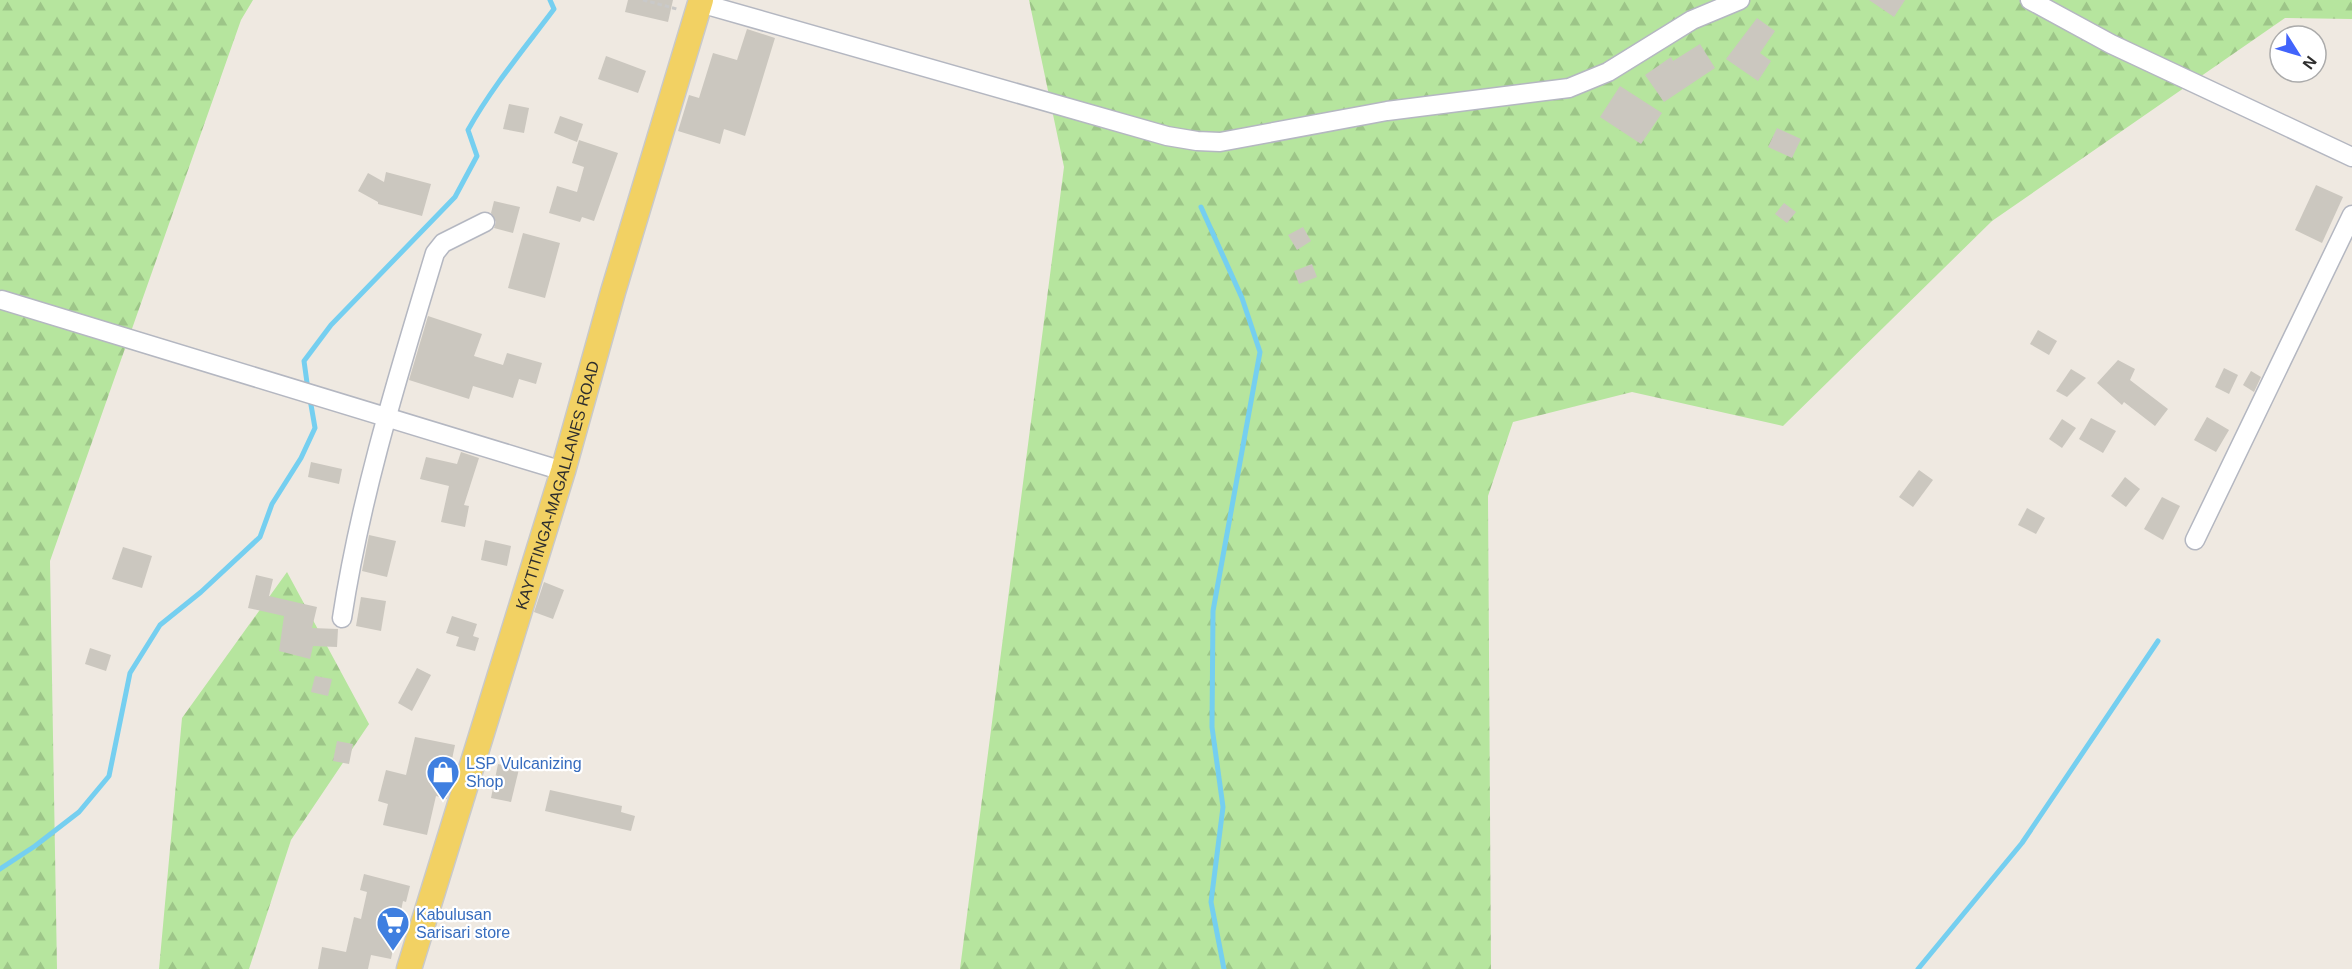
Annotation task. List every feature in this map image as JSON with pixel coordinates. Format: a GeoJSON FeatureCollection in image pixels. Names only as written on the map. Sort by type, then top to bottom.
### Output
{"type":"FeatureCollection","features":[{"type":"Feature","properties":{"kind":"main road","name":"KAYTITINGA-MAGALLANES ROAD"},"geometry":{"type":"LineString","coordinates":[[409,969],[563,471],[613,292],[699,6]]}},
{"type":"Feature","properties":{"kind":"street"},"geometry":{"type":"LineString","coordinates":[[699,6],[1167,136],[1220,142],[1387,111],[1569,88],[1608,72],[1692,20],[1740,0]]}},
{"type":"Feature","properties":{"kind":"street"},"geometry":{"type":"LineString","coordinates":[[2030,0],[2111,44],[2352,157]]}},
{"type":"Feature","properties":{"kind":"street"},"geometry":{"type":"LineString","coordinates":[[2195,540],[2352,215]]}},
{"type":"Feature","properties":{"kind":"street"},"geometry":{"type":"LineString","coordinates":[[342,618],[385,418],[435,253],[443,243],[485,222]]}},
{"type":"Feature","properties":{"kind":"street"},"geometry":{"type":"LineString","coordinates":[[2,300],[563,471]]}},
{"type":"Feature","properties":{"kind":"path"},"geometry":{"type":"LineString","coordinates":[[643,0],[699,6]]}},
{"type":"Feature","properties":{"kind":"green space"},"geometry":{"type":"Polygon","coordinates":[[[0,0],[253,0],[241,20],[50,561],[57,969],[0,969],[0,0]]]}},
{"type":"Feature","properties":{"kind":"green space"},"geometry":{"type":"Polygon","coordinates":[[[1029,0],[2352,0],[2352,19],[2285,18],[2276,24],[2268,24],[2268,30],[1992,221],[1783,426],[1632,392],[1513,422],[1488,496],[1491,969],[960,969],[1064,167],[1029,0]]]}},
{"type":"Feature","properties":{"kind":"green space"},"geometry":{"type":"Polygon","coordinates":[[[287,572],[369,724],[291,840],[249,969],[159,969],[182,718],[287,572]]]}},
{"type":"Feature","properties":{"kind":"building"},"geometry":{"type":"Polygon","coordinates":[[[628,0],[673,0],[668,22],[625,12],[628,0]]]}},
{"type":"Feature","properties":{"kind":"building"},"geometry":{"type":"Polygon","coordinates":[[[1869,0],[1905,0],[1894,17],[1869,0]]]}},
{"type":"Feature","properties":{"kind":"building"},"geometry":{"type":"Polygon","coordinates":[[[1757,18],[1775,31],[1760,53],[1771,61],[1758,81],[1726,59],[1757,18]]]}},
{"type":"Feature","properties":{"kind":"building"},"geometry":{"type":"Polygon","coordinates":[[[747,29],[775,38],[745,136],[724,129],[720,144],[678,131],[689,95],[699,98],[713,53],[737,60],[747,29]]]}},
{"type":"Feature","properties":{"kind":"building"},"geometry":{"type":"Polygon","coordinates":[[[1700,44],[1715,68],[1664,102],[1645,75],[1671,57],[1673,61],[1700,44]]]}},
{"type":"Feature","properties":{"kind":"building"},"geometry":{"type":"Polygon","coordinates":[[[606,56],[646,71],[638,93],[598,79],[606,56]]]}},
{"type":"Feature","properties":{"kind":"building"},"geometry":{"type":"Polygon","coordinates":[[[1620,86],[1662,113],[1641,144],[1600,117],[1620,86]]]}},
{"type":"Feature","properties":{"kind":"building"},"geometry":{"type":"Polygon","coordinates":[[[509,104],[529,108],[524,133],[503,129],[509,104]]]}},
{"type":"Feature","properties":{"kind":"building"},"geometry":{"type":"Polygon","coordinates":[[[560,116],[583,124],[577,142],[554,133],[560,116]]]}},
{"type":"Feature","properties":{"kind":"building"},"geometry":{"type":"Polygon","coordinates":[[[1777,128],[1801,139],[1792,158],[1768,147],[1777,128]]]}},
{"type":"Feature","properties":{"kind":"building"},"geometry":{"type":"Polygon","coordinates":[[[579,140],[618,153],[594,221],[582,217],[580,222],[549,213],[557,186],[577,192],[584,167],[572,163],[579,140]]]}},
{"type":"Feature","properties":{"kind":"building"},"geometry":{"type":"Polygon","coordinates":[[[386,172],[431,184],[422,216],[378,204],[358,191],[368,173],[384,182],[386,172]]]}},
{"type":"Feature","properties":{"kind":"building"},"geometry":{"type":"Polygon","coordinates":[[[2316,185],[2343,197],[2322,243],[2295,230],[2316,185]]]}},
{"type":"Feature","properties":{"kind":"building"},"geometry":{"type":"Polygon","coordinates":[[[494,201],[520,207],[513,233],[494,228],[496,222],[491,213],[494,201]]]}},
{"type":"Feature","properties":{"kind":"building"},"geometry":{"type":"Polygon","coordinates":[[[1784,203],[1796,212],[1787,223],[1775,214],[1784,203]]]}},
{"type":"Feature","properties":{"kind":"building"},"geometry":{"type":"Polygon","coordinates":[[[1303,227],[1311,241],[1297,250],[1288,235],[1303,227]]]}},
{"type":"Feature","properties":{"kind":"building"},"geometry":{"type":"Polygon","coordinates":[[[523,233],[560,243],[545,298],[508,288],[523,233]]]}},
{"type":"Feature","properties":{"kind":"building"},"geometry":{"type":"Polygon","coordinates":[[[1312,264],[1317,277],[1299,284],[1294,271],[1312,264]]]}},
{"type":"Feature","properties":{"kind":"building"},"geometry":{"type":"Polygon","coordinates":[[[428,316],[482,334],[474,356],[503,365],[507,353],[542,363],[536,384],[519,379],[513,398],[473,386],[469,399],[409,380],[428,316]]]}},
{"type":"Feature","properties":{"kind":"building"},"geometry":{"type":"Polygon","coordinates":[[[2038,330],[2057,341],[2049,355],[2030,344],[2038,330]]]}},
{"type":"Feature","properties":{"kind":"building"},"geometry":{"type":"Polygon","coordinates":[[[2118,360],[2135,369],[2130,380],[2168,409],[2155,426],[2124,402],[2122,405],[2097,383],[2118,360]]]}},
{"type":"Feature","properties":{"kind":"building"},"geometry":{"type":"Polygon","coordinates":[[[2224,368],[2238,375],[2229,394],[2215,387],[2224,368]]]}},
{"type":"Feature","properties":{"kind":"building"},"geometry":{"type":"Polygon","coordinates":[[[2071,369],[2086,378],[2067,397],[2056,391],[2071,369]]]}},
{"type":"Feature","properties":{"kind":"building"},"geometry":{"type":"Polygon","coordinates":[[[2251,371],[2261,377],[2254,392],[2243,385],[2251,371]]]}},
{"type":"Feature","properties":{"kind":"building"},"geometry":{"type":"Polygon","coordinates":[[[2207,417],[2229,430],[2216,452],[2194,440],[2207,417]]]}},
{"type":"Feature","properties":{"kind":"building"},"geometry":{"type":"Polygon","coordinates":[[[2091,418],[2116,431],[2103,453],[2079,439],[2091,418]]]}},
{"type":"Feature","properties":{"kind":"building"},"geometry":{"type":"Polygon","coordinates":[[[2062,419],[2076,428],[2062,448],[2049,439],[2062,419]]]}},
{"type":"Feature","properties":{"kind":"building"},"geometry":{"type":"Polygon","coordinates":[[[461,452],[479,458],[464,505],[469,506],[465,527],[441,522],[449,486],[420,479],[426,457],[457,464],[461,452]]]}},
{"type":"Feature","properties":{"kind":"building"},"geometry":{"type":"Polygon","coordinates":[[[311,462],[342,469],[339,484],[308,477],[311,462]]]}},
{"type":"Feature","properties":{"kind":"building"},"geometry":{"type":"Polygon","coordinates":[[[1919,470],[1933,480],[1913,507],[1899,497],[1919,470]]]}},
{"type":"Feature","properties":{"kind":"building"},"geometry":{"type":"Polygon","coordinates":[[[2125,477],[2140,489],[2126,507],[2111,496],[2125,477]]]}},
{"type":"Feature","properties":{"kind":"building"},"geometry":{"type":"Polygon","coordinates":[[[2162,497],[2180,506],[2163,540],[2144,529],[2162,497]]]}},
{"type":"Feature","properties":{"kind":"building"},"geometry":{"type":"Polygon","coordinates":[[[2027,508],[2045,518],[2036,534],[2018,525],[2027,508]]]}},
{"type":"Feature","properties":{"kind":"building"},"geometry":{"type":"Polygon","coordinates":[[[369,535],[396,541],[387,577],[362,571],[369,535]]]}},
{"type":"Feature","properties":{"kind":"building"},"geometry":{"type":"Polygon","coordinates":[[[485,540],[511,546],[507,566],[481,560],[485,540]]]}},
{"type":"Feature","properties":{"kind":"building"},"geometry":{"type":"Polygon","coordinates":[[[123,547],[152,556],[142,588],[112,579],[123,547]]]}},
{"type":"Feature","properties":{"kind":"building"},"geometry":{"type":"Polygon","coordinates":[[[256,575],[273,579],[269,596],[317,607],[312,628],[338,629],[337,647],[313,646],[310,659],[279,651],[284,616],[248,608],[256,575]]]}},
{"type":"Feature","properties":{"kind":"building"},"geometry":{"type":"Polygon","coordinates":[[[544,582],[564,590],[553,619],[534,612],[544,582]]]}},
{"type":"Feature","properties":{"kind":"building"},"geometry":{"type":"Polygon","coordinates":[[[361,597],[386,601],[381,631],[356,626],[361,597]]]}},
{"type":"Feature","properties":{"kind":"building"},"geometry":{"type":"Polygon","coordinates":[[[452,616],[477,624],[473,636],[479,638],[475,651],[456,646],[459,637],[446,633],[452,616]]]}},
{"type":"Feature","properties":{"kind":"building"},"geometry":{"type":"Polygon","coordinates":[[[90,648],[111,655],[106,671],[85,664],[90,648]]]}},
{"type":"Feature","properties":{"kind":"building"},"geometry":{"type":"Polygon","coordinates":[[[417,668],[431,675],[412,711],[398,703],[417,668]]]}},
{"type":"Feature","properties":{"kind":"building"},"geometry":{"type":"Polygon","coordinates":[[[315,676],[332,679],[328,696],[311,692],[315,676]]]}},
{"type":"Feature","properties":{"kind":"building"},"geometry":{"type":"Polygon","coordinates":[[[415,737],[455,745],[450,769],[455,771],[447,799],[436,796],[427,835],[383,825],[388,804],[378,801],[386,770],[406,775],[415,737]]]}},
{"type":"Feature","properties":{"kind":"building"},"geometry":{"type":"Polygon","coordinates":[[[337,741],[353,744],[349,764],[333,761],[337,741]]]}},
{"type":"Feature","properties":{"kind":"building"},"geometry":{"type":"Polygon","coordinates":[[[498,764],[519,769],[511,802],[491,798],[498,764]]]}},
{"type":"Feature","properties":{"kind":"building"},"geometry":{"type":"Polygon","coordinates":[[[550,790],[622,806],[621,812],[635,816],[631,831],[545,811],[550,790]]]}},
{"type":"Feature","properties":{"kind":"building"},"geometry":{"type":"Polygon","coordinates":[[[364,874],[410,886],[406,902],[403,901],[391,959],[371,955],[368,969],[318,969],[322,947],[346,952],[354,917],[361,919],[367,892],[360,890],[364,874]]]}},
{"type":"Feature","properties":{"kind":"waterway"},"geometry":{"type":"LineString","coordinates":[[308,390],[304,361],[331,325],[455,197],[477,156],[468,130],[498,83],[554,9],[550,0]]}},
{"type":"Feature","properties":{"kind":"waterway"},"geometry":{"type":"LineString","coordinates":[[1201,207],[1242,298],[1260,352],[1213,611],[1212,727],[1223,807],[1211,902],[1224,969]]}},
{"type":"Feature","properties":{"kind":"waterway"},"geometry":{"type":"LineString","coordinates":[[0,869],[35,846],[79,812],[109,776],[130,673],[160,625],[201,592],[260,537],[272,504],[301,458],[315,428],[310,399]]}},
{"type":"Feature","properties":{"kind":"waterway"},"geometry":{"type":"LineString","coordinates":[[1918,969],[2022,843],[2158,641]]}},
{"type":"Feature","properties":{"kind":"place","name":"LSP Vulcanizing Shop"},"geometry":{"type":"Point","coordinates":[443,801]}},
{"type":"Feature","properties":{"kind":"place","name":"Kabulusan Sarisari store"},"geometry":{"type":"Point","coordinates":[393,952]}}]}
